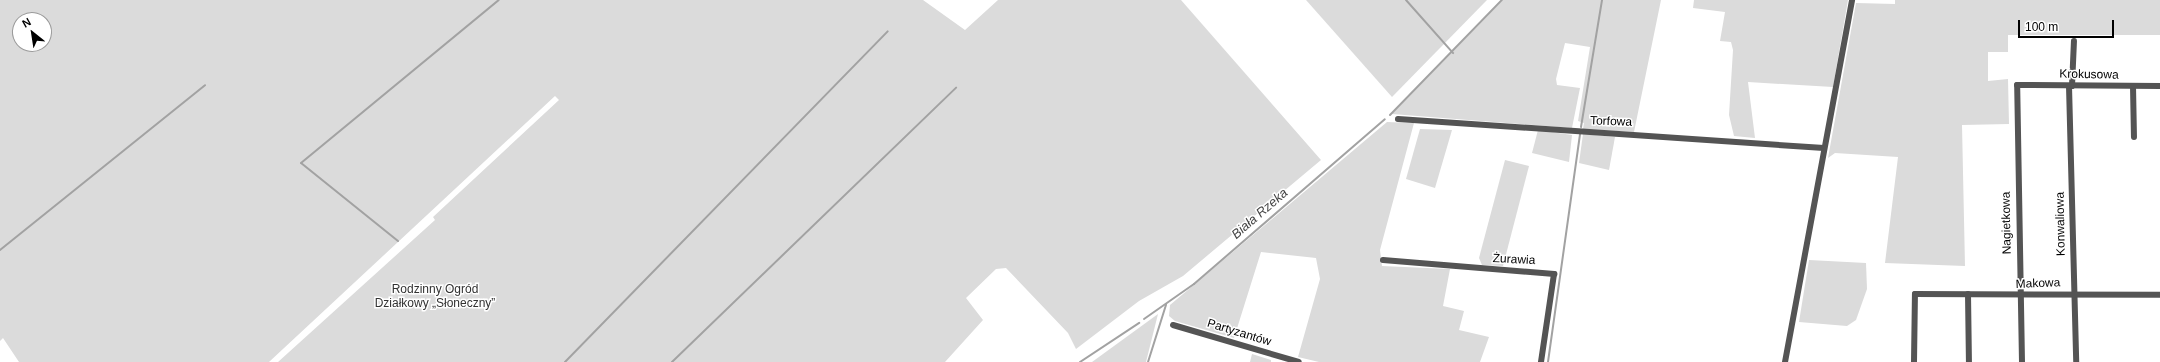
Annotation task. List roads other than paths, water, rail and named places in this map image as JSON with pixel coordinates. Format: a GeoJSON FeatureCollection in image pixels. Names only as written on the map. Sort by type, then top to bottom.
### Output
{"type":"FeatureCollection","features":[{"type":"Feature","properties":{"kind":"street"},"geometry":{"type":"LineString","coordinates":[[1785,362],[1852,0]]}},
{"type":"Feature","properties":{"kind":"street","name":"Konwaliowa"},"geometry":{"type":"LineString","coordinates":[[2074,41],[2070,86],[2076,362]]}},
{"type":"Feature","properties":{"kind":"street","name":"Krokusowa"},"geometry":{"type":"LineString","coordinates":[[2017,84],[2070,86],[2160,86]]}},
{"type":"Feature","properties":{"kind":"street","name":"Nagietkowa"},"geometry":{"type":"LineString","coordinates":[[2017,84],[2019,296],[2022,362]]}},
{"type":"Feature","properties":{"kind":"street"},"geometry":{"type":"LineString","coordinates":[[2133,86],[2134,137]]}},
{"type":"Feature","properties":{"kind":"street","name":"Torfowa"},"geometry":{"type":"LineString","coordinates":[[1398,119],[1824,148]]}},
{"type":"Feature","properties":{"kind":"street","name":"Żurawia"},"geometry":{"type":"LineString","coordinates":[[1383,260],[1554,274],[1541,362]]}},
{"type":"Feature","properties":{"kind":"street","name":"Makowa"},"geometry":{"type":"LineString","coordinates":[[1914,362],[1915,294],[2019,296],[2069,294],[2074,297],[2160,295]]}},
{"type":"Feature","properties":{"kind":"street"},"geometry":{"type":"LineString","coordinates":[[1968,294],[1969,362]]}},
{"type":"Feature","properties":{"kind":"street","name":"Partyzantów"},"geometry":{"type":"LineString","coordinates":[[1173,325],[1299,362]]}},
{"type":"Feature","properties":{"kind":"waterway"},"geometry":{"type":"LineString","coordinates":[[398,241],[301,163],[499,0]]}},
{"type":"Feature","properties":{"kind":"waterway"},"geometry":{"type":"LineString","coordinates":[[1406,0],[1453,53]]}},
{"type":"Feature","properties":{"kind":"waterway","name":"Biała Rzeka"},"geometry":{"type":"LineString","coordinates":[[1390,115],[1502,0]]}},
{"type":"Feature","properties":{"kind":"waterway"},"geometry":{"type":"LineString","coordinates":[[1581,127],[1602,0]]}},
{"type":"Feature","properties":{"kind":"waterway"},"geometry":{"type":"LineString","coordinates":[[565,362],[888,31]]}},
{"type":"Feature","properties":{"kind":"waterway"},"geometry":{"type":"LineString","coordinates":[[0,250],[205,85]]}},
{"type":"Feature","properties":{"kind":"waterway"},"geometry":{"type":"LineString","coordinates":[[672,362],[956,88]]}},
{"type":"Feature","properties":{"kind":"waterway","name":"Biała Rzeka"},"geometry":{"type":"LineString","coordinates":[[1144,319],[1194,284],[1385,119]]}},
{"type":"Feature","properties":{"kind":"waterway"},"geometry":{"type":"LineString","coordinates":[[1548,362],[1580,134]]}},
{"type":"Feature","properties":{"kind":"waterway"},"geometry":{"type":"LineString","coordinates":[[1148,362],[1166,305]]}},
{"type":"Feature","properties":{"kind":"waterway","name":"Biała Rzeka"},"geometry":{"type":"LineString","coordinates":[[1080,362],[1139,323]]}},
{"type":"Feature","properties":{"kind":"park label","name":"Rodzinny Ogród Działkowy „Słoneczny”"},"geometry":{"type":"Point","coordinates":[435,297]}}]}
